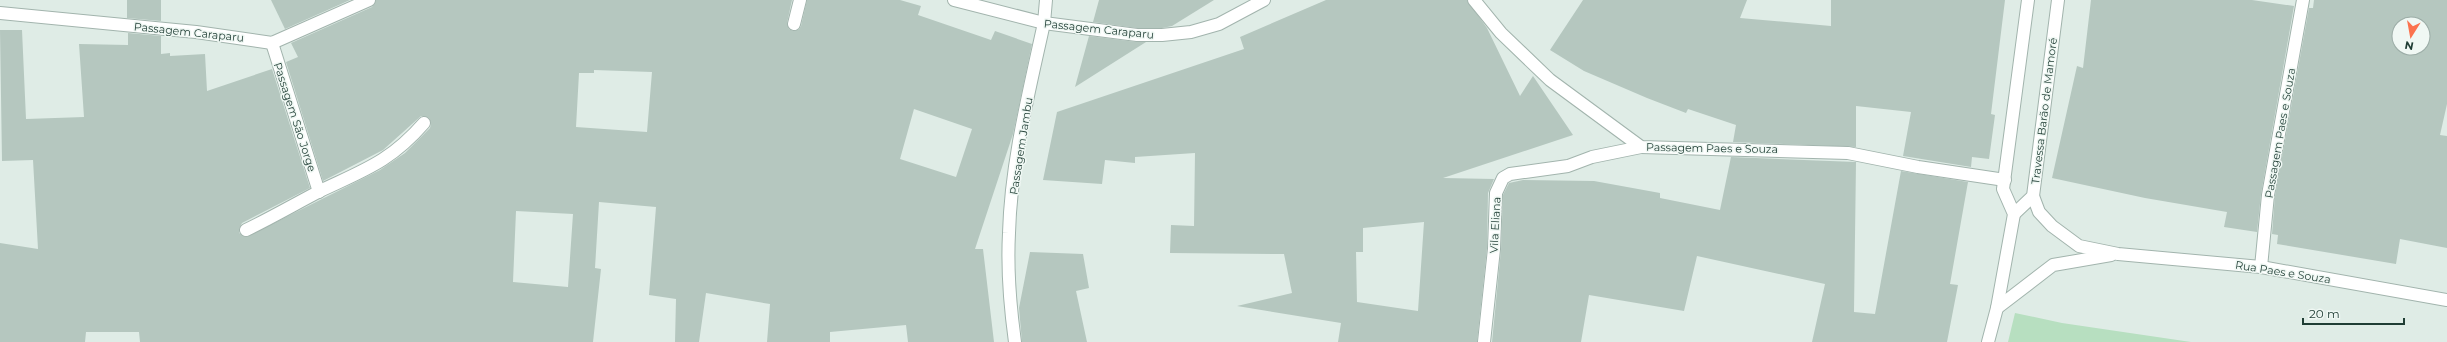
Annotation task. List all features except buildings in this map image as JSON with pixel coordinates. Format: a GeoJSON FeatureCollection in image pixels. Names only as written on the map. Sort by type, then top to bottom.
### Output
{"type":"FeatureCollection","features":[{"type":"Feature","properties":{"kind":"street"},"geometry":{"type":"LineString","coordinates":[[272,43],[369,0]]}},
{"type":"Feature","properties":{"kind":"street"},"geometry":{"type":"LineString","coordinates":[[794,24],[800,0]]}},
{"type":"Feature","properties":{"kind":"street","name":"Passagem Caraparu"},"geometry":{"type":"LineString","coordinates":[[954,0],[1044,23],[1137,35],[1162,35],[1191,32],[1218,24],[1264,0]]}},
{"type":"Feature","properties":{"kind":"street","name":"Passagem Jambu"},"geometry":{"type":"LineString","coordinates":[[1015,342],[1009,302],[1009,225],[1015,169],[1044,23],[1046,0]]}},
{"type":"Feature","properties":{"kind":"street","name":"Passagem Paes e Souza"},"geometry":{"type":"LineString","coordinates":[[1474,0],[1501,33],[1550,80],[1641,147],[1848,153],[1918,167],[2005,180]]}},
{"type":"Feature","properties":{"kind":"street"},"geometry":{"type":"LineString","coordinates":[[1988,342],[1997,308],[2014,214],[2003,189],[2028,0]]}},
{"type":"Feature","properties":{"kind":"street","name":"Travessa Barão de Mamoré"},"geometry":{"type":"LineString","coordinates":[[2014,214],[2033,196],[2058,0]]}},
{"type":"Feature","properties":{"kind":"street","name":"Passagem Paes e Souza"},"geometry":{"type":"LineString","coordinates":[[2261,267],[2268,195],[2303,0]]}},
{"type":"Feature","properties":{"kind":"street","name":"Passagem Caraparu"},"geometry":{"type":"LineString","coordinates":[[0,13],[196,32],[272,43]]}},
{"type":"Feature","properties":{"kind":"street","name":"Passagem São Jorge"},"geometry":{"type":"LineString","coordinates":[[272,43],[319,192]]}},
{"type":"Feature","properties":{"kind":"street"},"geometry":{"type":"LineString","coordinates":[[246,230],[319,192],[361,174],[395,153],[424,123]]}},
{"type":"Feature","properties":{"kind":"street","name":"Vila Eliana"},"geometry":{"type":"LineString","coordinates":[[1484,342],[1494,249],[1496,193],[1504,178],[1510,174],[1568,166],[1592,157],[1641,147]]}},
{"type":"Feature","properties":{"kind":"street","name":"Rua Paes e Souza"},"geometry":{"type":"LineString","coordinates":[[2033,196],[2038,212],[2052,226],[2079,246],[2118,254],[2261,267],[2447,300]]}},
{"type":"Feature","properties":{"kind":"street","name":"Rua Paes e Souza"},"geometry":{"type":"LineString","coordinates":[[1997,308],[2053,265],[2118,254]]}},
{"type":"Feature","properties":{"kind":"green space"},"geometry":{"type":"Polygon","coordinates":[[[2015,313],[2062,323],[2191,342],[2008,342],[2015,313]]]}}]}
